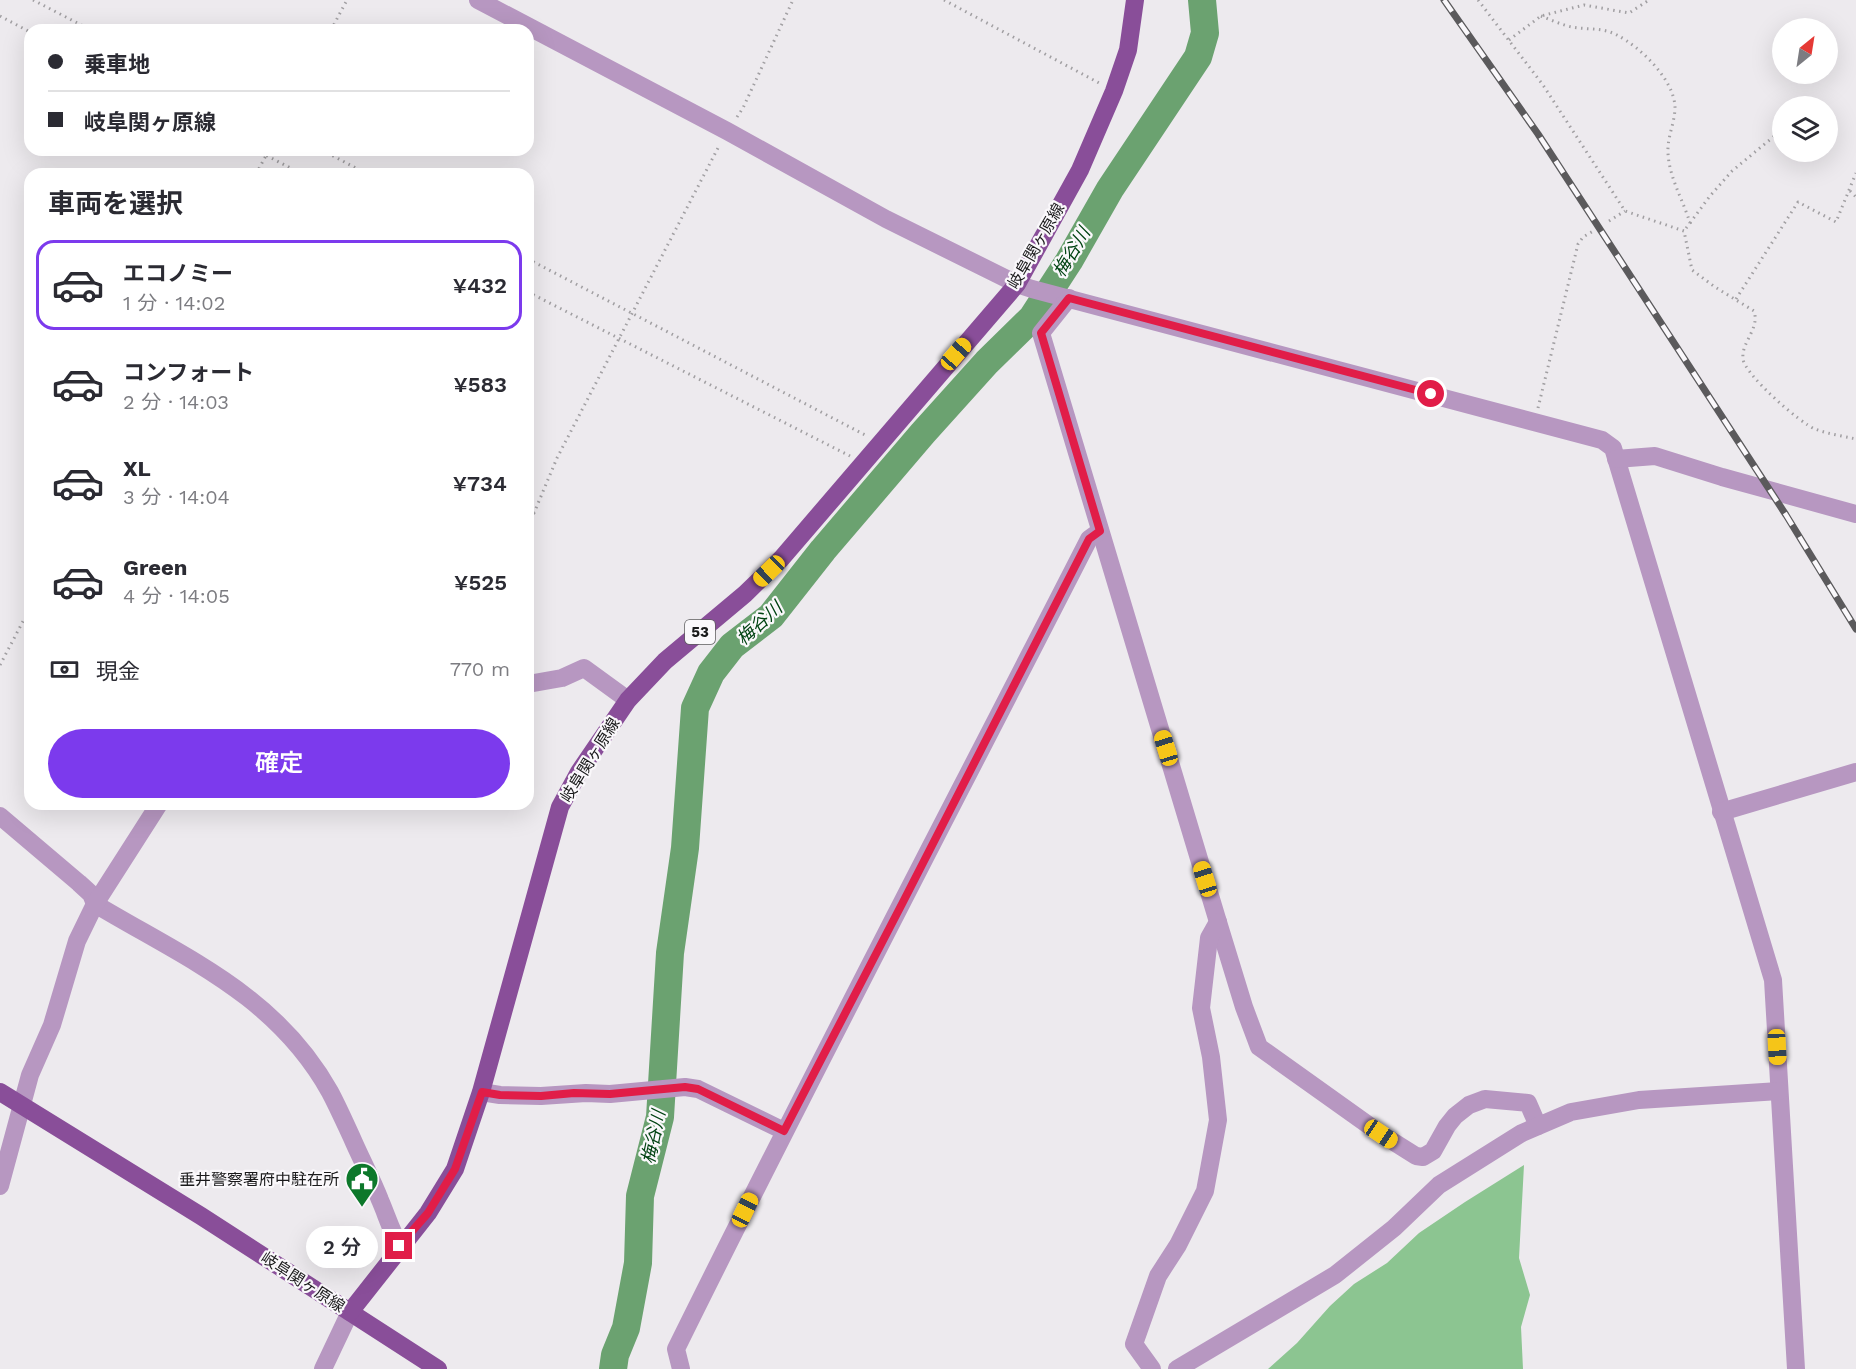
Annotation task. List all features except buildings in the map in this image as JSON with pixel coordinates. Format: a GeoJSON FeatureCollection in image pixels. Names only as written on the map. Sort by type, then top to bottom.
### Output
{"type":"FeatureCollection","features":[{"type":"Feature","properties":{"kind":"main road","name":"岐阜関ヶ原線"},"geometry":{"type":"LineString","coordinates":[[0,1092],[201,1216],[350,1312],[399,1246],[428,1213],[455,1169],[482,1092],[561,807],[579,772],[628,700],[666,661],[745,594],[781,559],[863,463],[1024,286],[1080,170],[1114,91],[1128,50],[1135,0]]}},
{"type":"Feature","properties":{"kind":"main road"},"geometry":{"type":"LineString","coordinates":[[350,1312],[438,1369]]}},
{"type":"Feature","properties":{"kind":"street"},"geometry":{"type":"LineString","coordinates":[[478,0],[524,24]]}},
{"type":"Feature","properties":{"kind":"street"},"geometry":{"type":"LineString","coordinates":[[534,29],[727,131],[886,219],[1024,286],[1602,440],[1612,448],[1773,980],[1796,1369]]}},
{"type":"Feature","properties":{"kind":"street"},"geometry":{"type":"LineString","coordinates":[[1064,297],[1041,333],[1218,922],[1259,1047],[1416,1156],[1428,1156],[1434,1151],[1455,1116],[1469,1105],[1485,1099],[1528,1103],[1538,1126]]}},
{"type":"Feature","properties":{"kind":"street"},"geometry":{"type":"LineString","coordinates":[[1617,459],[1655,456],[1856,514]]}},
{"type":"Feature","properties":{"kind":"street"},"geometry":{"type":"LineString","coordinates":[[681,1369],[676,1349],[784,1131],[1089,539],[1100,531]]}},
{"type":"Feature","properties":{"kind":"street"},"geometry":{"type":"LineString","coordinates":[[534,683],[562,678],[584,668],[628,700]]}},
{"type":"Feature","properties":{"kind":"street"},"geometry":{"type":"LineString","coordinates":[[1721,812],[1856,772]]}},
{"type":"Feature","properties":{"kind":"street"},"geometry":{"type":"LineString","coordinates":[[0,1186],[30,1075],[52,1025],[77,941],[95,904],[155,810]]}},
{"type":"Feature","properties":{"kind":"street"},"geometry":{"type":"LineString","coordinates":[[0,816],[91,894],[95,904],[194,960],[240,990],[285,1031],[312,1064],[331,1093],[381,1201],[399,1246]]}},
{"type":"Feature","properties":{"kind":"street"},"geometry":{"type":"LineString","coordinates":[[1152,1369],[1134,1344],[1158,1276],[1178,1245],[1204,1191],[1218,1120],[1211,1057],[1201,1008],[1209,938],[1218,922]]}},
{"type":"Feature","properties":{"kind":"street"},"geometry":{"type":"LineString","coordinates":[[482,1092],[541,1096],[570,1093],[610,1094],[685,1087],[698,1089],[784,1131]]}},
{"type":"Feature","properties":{"kind":"street"},"geometry":{"type":"LineString","coordinates":[[1177,1369],[1335,1275],[1394,1228],[1438,1185],[1522,1133],[1571,1112],[1639,1100],[1779,1091]]}},
{"type":"Feature","properties":{"kind":"street"},"geometry":{"type":"LineString","coordinates":[[323,1369],[350,1312]]}},
{"type":"Feature","properties":{"kind":"path"},"geometry":{"type":"LineString","coordinates":[[33,0],[79,24]]}},
{"type":"Feature","properties":{"kind":"path"},"geometry":{"type":"LineString","coordinates":[[334,24],[347,0]]}},
{"type":"Feature","properties":{"kind":"path"},"geometry":{"type":"LineString","coordinates":[[534,513],[557,458],[727,131],[743,108],[793,0]]}},
{"type":"Feature","properties":{"kind":"path"},"geometry":{"type":"LineString","coordinates":[[944,0],[1114,91]]}},
{"type":"Feature","properties":{"kind":"path"},"geometry":{"type":"LineString","coordinates":[[1478,0],[1549,94],[1625,211],[1684,231]]}},
{"type":"Feature","properties":{"kind":"path"},"geometry":{"type":"LineString","coordinates":[[1509,40],[1541,16],[1584,5],[1629,13],[1648,0]]}},
{"type":"Feature","properties":{"kind":"path"},"geometry":{"type":"LineString","coordinates":[[0,16],[24,29]]}},
{"type":"Feature","properties":{"kind":"path"},"geometry":{"type":"LineString","coordinates":[[1541,16],[1571,27],[1604,29],[1615,33],[1632,43],[1665,77],[1675,107],[1668,143],[1670,169],[1690,223]]}},
{"type":"Feature","properties":{"kind":"path"},"geometry":{"type":"LineString","coordinates":[[1772,138],[1732,171],[1684,231],[1692,270],[1754,311],[1757,319],[1743,355],[1745,366],[1750,373],[1786,410],[1806,424],[1815,429],[1856,439]]}},
{"type":"Feature","properties":{"kind":"path"},"geometry":{"type":"LineString","coordinates":[[268,156],[291,168]]}},
{"type":"Feature","properties":{"kind":"path"},"geometry":{"type":"LineString","coordinates":[[333,156],[356,168]]}},
{"type":"Feature","properties":{"kind":"path"},"geometry":{"type":"LineString","coordinates":[[1736,299],[1798,202],[1836,222],[1856,173]]}},
{"type":"Feature","properties":{"kind":"path"},"geometry":{"type":"LineString","coordinates":[[1850,191],[1856,196]]}},
{"type":"Feature","properties":{"kind":"path"},"geometry":{"type":"LineString","coordinates":[[1609,221],[1625,211]]}},
{"type":"Feature","properties":{"kind":"path"},"geometry":{"type":"LineString","coordinates":[[1535,422],[1578,244],[1583,237],[1595,230]]}},
{"type":"Feature","properties":{"kind":"path"},"geometry":{"type":"LineString","coordinates":[[534,262],[881,443]]}},
{"type":"Feature","properties":{"kind":"path"},"geometry":{"type":"LineString","coordinates":[[534,295],[863,463]]}},
{"type":"Feature","properties":{"kind":"path"},"geometry":{"type":"LineString","coordinates":[[0,665],[24,619]]}},
{"type":"Feature","properties":{"kind":"green space"},"geometry":{"type":"Polygon","coordinates":[[[1524,1165],[1519,1258],[1530,1295],[1521,1327],[1523,1369],[1268,1369],[1297,1343],[1330,1306],[1354,1284],[1387,1263],[1419,1233],[1524,1165]]]}},
{"type":"Feature","properties":{"kind":"waterway","name":"梅谷川"},"geometry":{"type":"LineString","coordinates":[[613,1369],[615,1355],[626,1328],[638,1263],[640,1196],[660,1117],[670,953],[685,848],[695,708],[711,673],[732,646],[771,616],[823,550],[923,433],[987,362],[1032,318],[1069,261],[1110,189],[1198,57],[1205,33],[1202,0]]}},
{"type":"Feature","properties":{"kind":"railway"},"geometry":{"type":"LineString","coordinates":[[1444,0],[1538,134],[1786,515],[1856,629]]}},
{"type":"Feature","properties":{"kind":"place","name":"垂井警察署府中駐在所"},"geometry":{"type":"Point","coordinates":[362,1208]}},
{"type":"Feature","properties":{"kind":"route"},"geometry":{"type":"LineString","coordinates":[[399,1246],[428,1213],[455,1169],[482,1092],[541,1096],[574,1093],[610,1094],[685,1087],[698,1089],[784,1131],[1089,539],[1100,531],[1041,333],[1069,298],[1431,394]]}}]}
